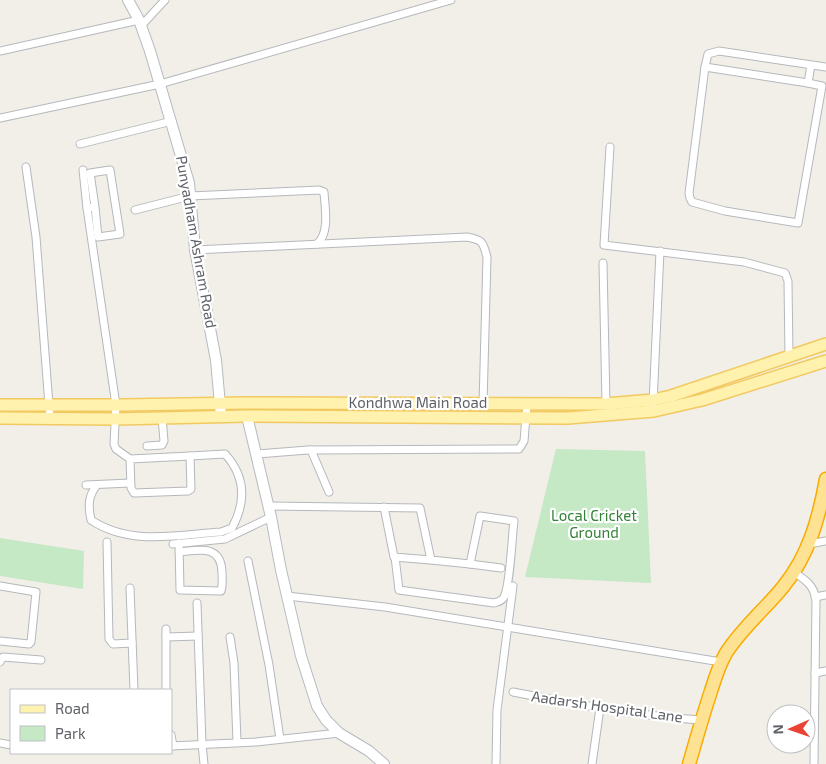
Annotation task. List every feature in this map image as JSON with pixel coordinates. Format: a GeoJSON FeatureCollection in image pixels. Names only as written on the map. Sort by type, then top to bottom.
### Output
{"type":"FeatureCollection","features":[{"type":"Feature","properties":{"kind":"highway"},"geometry":{"type":"LineString","coordinates":[[688,764],[701,720],[722,662],[740,634],[784,586],[794,572],[809,544],[820,513],[826,479]]}},
{"type":"Feature","properties":{"kind":"main road","name":"Kondhwa Main Road"},"geometry":{"type":"LineString","coordinates":[[0,405],[220,403],[606,404],[653,406],[671,396],[826,344]]}},
{"type":"Feature","properties":{"kind":"main road","name":"Kondhwa Main Road"},"geometry":{"type":"LineString","coordinates":[[0,418],[115,419],[247,416],[568,418],[702,400],[826,361]]}},
{"type":"Feature","properties":{"kind":"street","name":"Punyadham Ashram Road"},"geometry":{"type":"LineString","coordinates":[[128,0],[140,23],[183,161],[190,196],[195,250],[216,360],[221,416]]}},
{"type":"Feature","properties":{"kind":"street"},"geometry":{"type":"LineString","coordinates":[[0,51],[140,23],[165,0]]}},
{"type":"Feature","properties":{"kind":"street"},"geometry":{"type":"LineString","coordinates":[[0,118],[160,84],[451,0]]}},
{"type":"Feature","properties":{"kind":"street"},"geometry":{"type":"LineString","coordinates":[[704,67],[822,86],[798,223],[725,211],[692,202],[690,198],[704,67],[708,54],[719,51],[826,67]]}},
{"type":"Feature","properties":{"kind":"street"},"geometry":{"type":"LineString","coordinates":[[808,84],[811,65]]}},
{"type":"Feature","properties":{"kind":"street"},"geometry":{"type":"LineString","coordinates":[[80,144],[172,121]]}},
{"type":"Feature","properties":{"kind":"street"},"geometry":{"type":"LineString","coordinates":[[610,147],[604,245],[744,262],[785,273],[788,281],[789,357]]}},
{"type":"Feature","properties":{"kind":"street"},"geometry":{"type":"LineString","coordinates":[[26,167],[36,237],[50,418]]}},
{"type":"Feature","properties":{"kind":"street"},"geometry":{"type":"LineString","coordinates":[[83,170],[116,405],[114,444],[119,452],[130,459],[225,454],[232,462],[239,476],[242,502],[239,515],[232,528],[221,532],[148,537],[117,533],[91,520],[88,501],[91,491],[97,485]]}},
{"type":"Feature","properties":{"kind":"street"},"geometry":{"type":"LineString","coordinates":[[110,170],[120,234],[98,237],[95,207],[90,173],[110,170]]}},
{"type":"Feature","properties":{"kind":"street"},"geometry":{"type":"LineString","coordinates":[[135,210],[190,196],[322,190],[324,192],[325,227],[323,239],[317,244]]}},
{"type":"Feature","properties":{"kind":"street"},"geometry":{"type":"LineString","coordinates":[[87,208],[95,207]]}},
{"type":"Feature","properties":{"kind":"street"},"geometry":{"type":"LineString","coordinates":[[195,250],[467,237],[478,239],[484,244],[486,257],[483,404]]}},
{"type":"Feature","properties":{"kind":"street"},"geometry":{"type":"LineString","coordinates":[[653,406],[660,251]]}},
{"type":"Feature","properties":{"kind":"street"},"geometry":{"type":"LineString","coordinates":[[603,263],[606,404]]}},
{"type":"Feature","properties":{"kind":"street"},"geometry":{"type":"LineString","coordinates":[[257,454],[311,450],[519,449],[524,441],[527,404]]}},
{"type":"Feature","properties":{"kind":"street"},"geometry":{"type":"LineString","coordinates":[[247,416],[269,506],[281,570],[301,656],[317,706],[326,720],[339,733],[369,751],[384,764]]}},
{"type":"Feature","properties":{"kind":"street"},"geometry":{"type":"LineString","coordinates":[[147,446],[162,445],[164,441],[162,418]]}},
{"type":"Feature","properties":{"kind":"street"},"geometry":{"type":"LineString","coordinates":[[311,450],[329,492]]}},
{"type":"Feature","properties":{"kind":"street"},"geometry":{"type":"LineString","coordinates":[[130,459],[130,483],[134,493],[188,491],[191,486],[190,456]]}},
{"type":"Feature","properties":{"kind":"street"},"geometry":{"type":"LineString","coordinates":[[86,485],[130,483]]}},
{"type":"Feature","properties":{"kind":"street"},"geometry":{"type":"LineString","coordinates":[[269,506],[420,508],[432,560]]}},
{"type":"Feature","properties":{"kind":"street"},"geometry":{"type":"LineString","coordinates":[[384,507],[395,557],[399,590],[494,603],[502,600],[505,595],[514,521],[480,516],[470,564]]}},
{"type":"Feature","properties":{"kind":"street"},"geometry":{"type":"LineString","coordinates":[[179,552],[204,550],[210,551],[219,558],[222,563],[221,592],[180,590],[179,552],[176,543],[225,539],[271,517]]}},
{"type":"Feature","properties":{"kind":"street"},"geometry":{"type":"LineString","coordinates":[[809,544],[826,541]]}},
{"type":"Feature","properties":{"kind":"street"},"geometry":{"type":"LineString","coordinates":[[107,542],[109,639],[113,644],[132,643]]}},
{"type":"Feature","properties":{"kind":"street"},"geometry":{"type":"LineString","coordinates":[[395,557],[500,568]]}},
{"type":"Feature","properties":{"kind":"street"},"geometry":{"type":"LineString","coordinates":[[248,561],[280,739]]}},
{"type":"Feature","properties":{"kind":"street"},"geometry":{"type":"LineString","coordinates":[[794,572],[809,582],[816,596],[814,764]]}},
{"type":"Feature","properties":{"kind":"street"},"geometry":{"type":"LineString","coordinates":[[0,586],[36,592],[31,642],[29,644],[0,641]]}},
{"type":"Feature","properties":{"kind":"street"},"geometry":{"type":"LineString","coordinates":[[496,764],[497,710],[513,586]]}},
{"type":"Feature","properties":{"kind":"street"},"geometry":{"type":"LineString","coordinates":[[130,588],[134,689]]}},
{"type":"Feature","properties":{"kind":"street"},"geometry":{"type":"LineString","coordinates":[[816,596],[826,595]]}},
{"type":"Feature","properties":{"kind":"street"},"geometry":{"type":"LineString","coordinates":[[287,596],[385,607],[722,662]]}},
{"type":"Feature","properties":{"kind":"street"},"geometry":{"type":"LineString","coordinates":[[197,603],[204,764]]}},
{"type":"Feature","properties":{"kind":"street"},"geometry":{"type":"LineString","coordinates":[[166,629],[166,689]]}},
{"type":"Feature","properties":{"kind":"street"},"geometry":{"type":"LineString","coordinates":[[166,637],[198,636]]}},
{"type":"Feature","properties":{"kind":"street"},"geometry":{"type":"LineString","coordinates":[[230,637],[234,664],[237,742]]}},
{"type":"Feature","properties":{"kind":"street"},"geometry":{"type":"LineString","coordinates":[[0,662],[3,657],[41,660]]}},
{"type":"Feature","properties":{"kind":"street"},"geometry":{"type":"LineString","coordinates":[[816,673],[826,671]]}},
{"type":"Feature","properties":{"kind":"street","name":"Aadarsh Hospital Lane"},"geometry":{"type":"LineString","coordinates":[[513,692],[600,708],[701,720]]}},
{"type":"Feature","properties":{"kind":"street"},"geometry":{"type":"LineString","coordinates":[[592,764],[600,708]]}},
{"type":"Feature","properties":{"kind":"street"},"geometry":{"type":"LineString","coordinates":[[172,746],[339,733]]}},
{"type":"Feature","properties":{"kind":"green space","name":"Local Cricket Ground"},"geometry":{"type":"Polygon","coordinates":[[[556,449],[645,451],[651,583],[525,577],[556,449]]]}},
{"type":"Feature","properties":{"kind":"green space"},"geometry":{"type":"Polygon","coordinates":[[[0,538],[84,551],[83,589],[0,576],[0,538]]]}}]}
